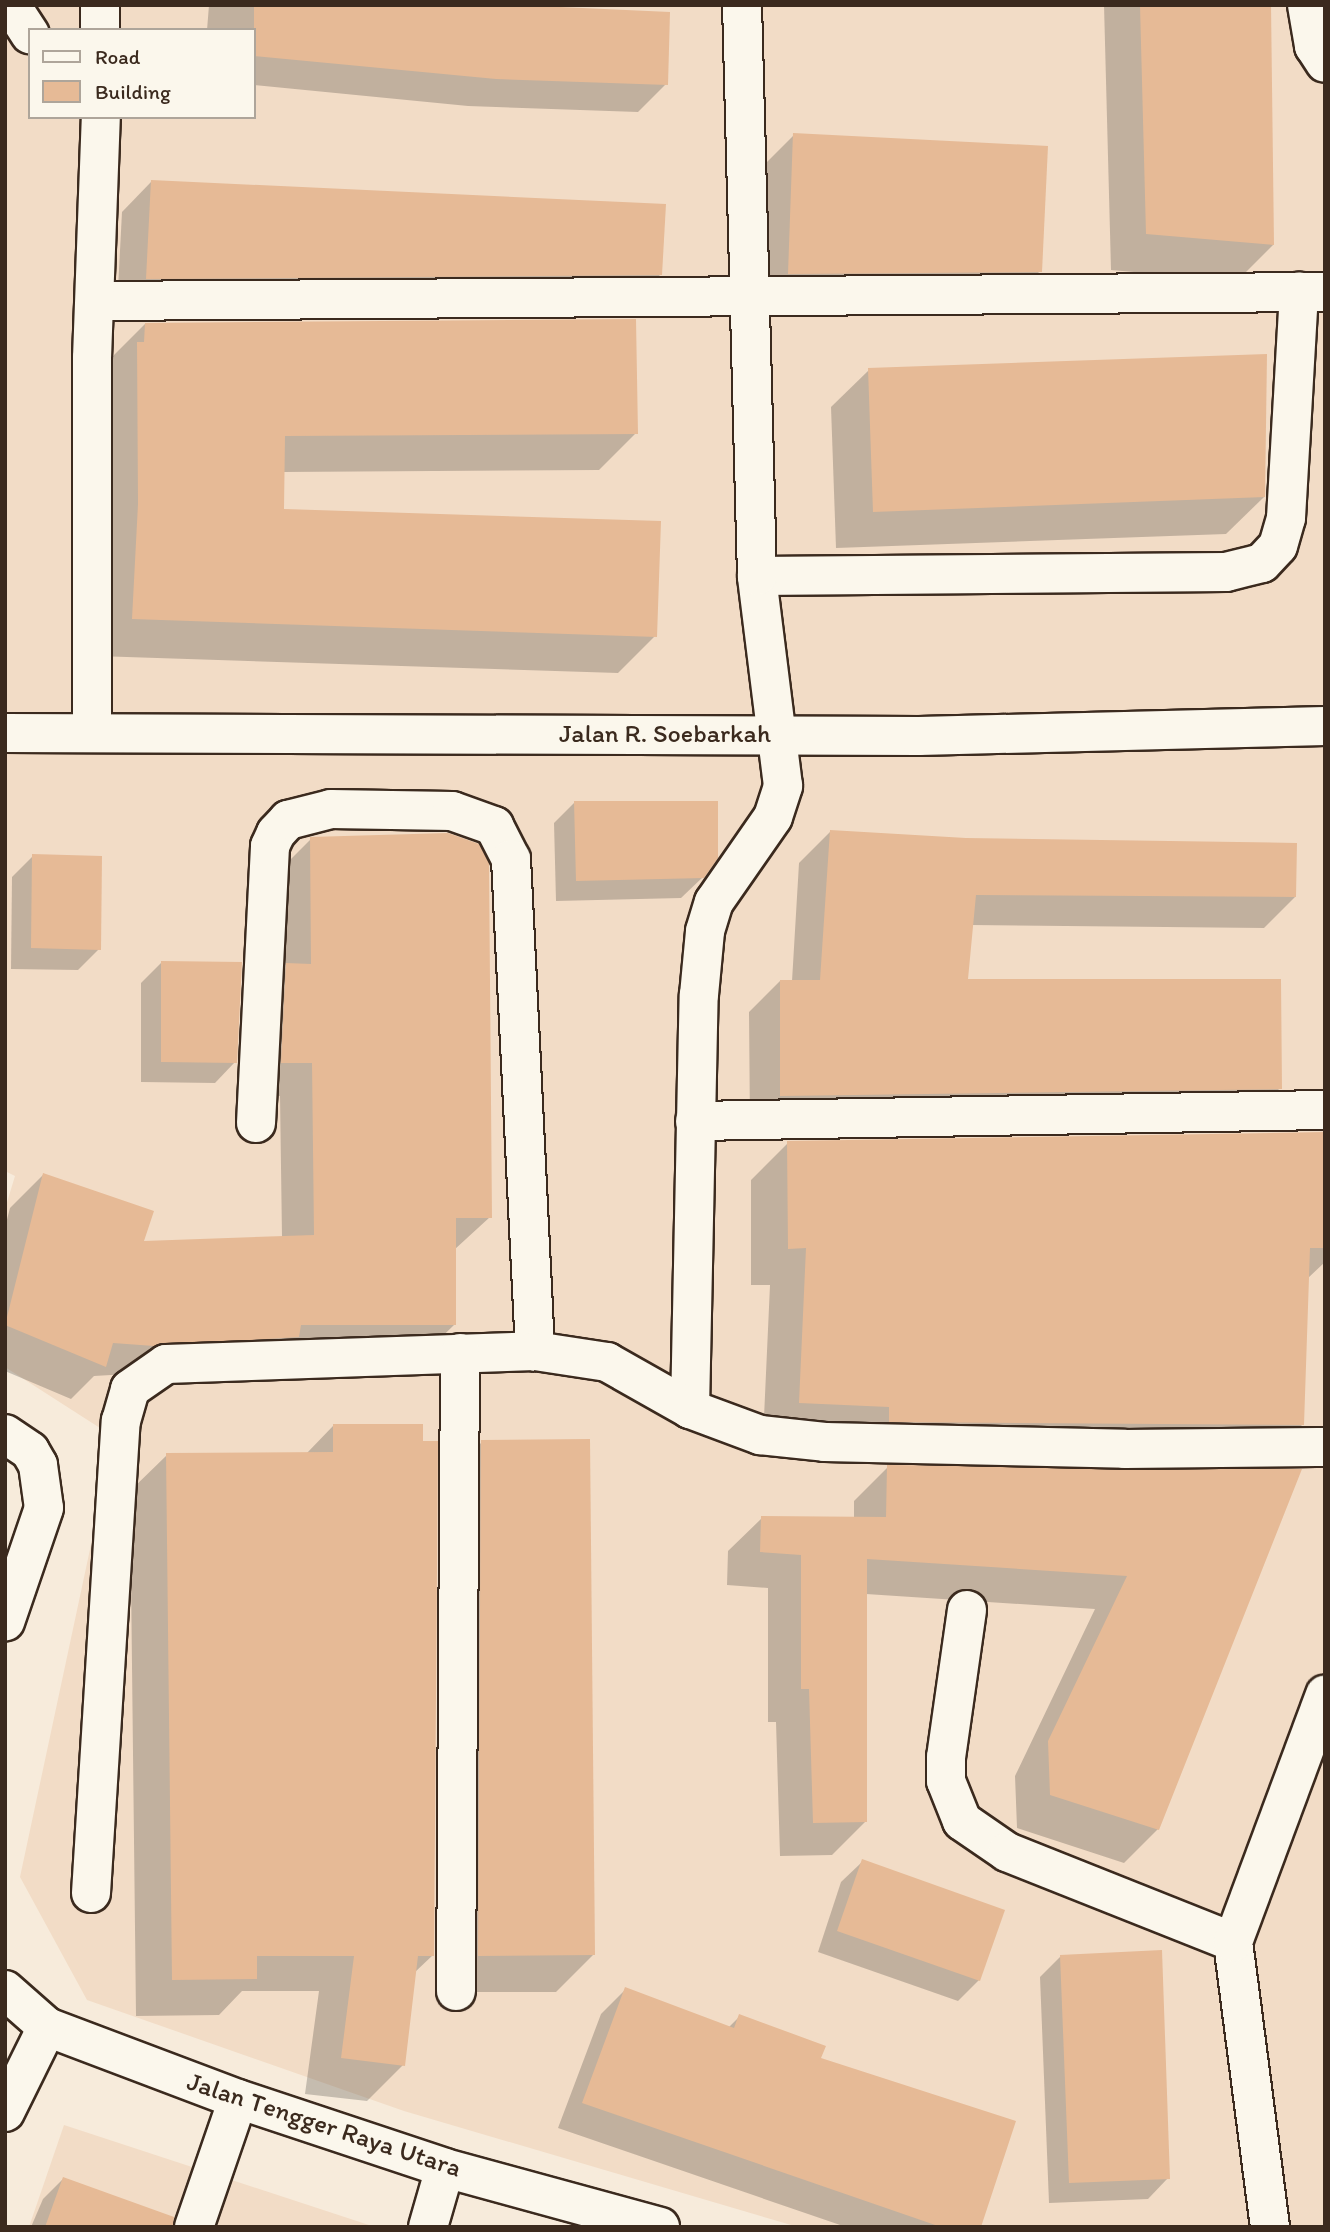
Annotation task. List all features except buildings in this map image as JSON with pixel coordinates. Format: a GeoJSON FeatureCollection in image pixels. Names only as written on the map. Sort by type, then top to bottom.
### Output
{"type":"FeatureCollection","features":[{"type":"Feature","properties":{"kind":"street"},"geometry":{"type":"LineString","coordinates":[[11,5],[28,31]]}},
{"type":"Feature","properties":{"kind":"street"},"geometry":{"type":"LineString","coordinates":[[100,5],[100,28]]}},
{"type":"Feature","properties":{"kind":"street"},"geometry":{"type":"LineString","coordinates":[[690,1409],[698,995],[705,931],[727,878],[778,807],[783,786],[757,576],[742,5]]}},
{"type":"Feature","properties":{"kind":"street"},"geometry":{"type":"LineString","coordinates":[[1307,5],[1314,46],[1325,63]]}},
{"type":"Feature","properties":{"kind":"street"},"geometry":{"type":"LineString","coordinates":[[82,119],[101,135],[97,302],[92,358],[92,732]]}},
{"type":"Feature","properties":{"kind":"street"},"geometry":{"type":"LineString","coordinates":[[97,302],[748,299],[1312,292],[1286,518],[1278,546],[1262,563],[1226,572],[757,576]]}},
{"type":"Feature","properties":{"kind":"street","name":"Jalan R. Soebarkah"},"geometry":{"type":"LineString","coordinates":[[5,733],[959,736],[1325,726]]}},
{"type":"Feature","properties":{"kind":"street"},"geometry":{"type":"LineString","coordinates":[[256,1124],[270,846],[276,833],[288,821],[331,809],[452,811],[474,815],[494,826],[511,859],[535,1351]]}},
{"type":"Feature","properties":{"kind":"street"},"geometry":{"type":"LineString","coordinates":[[695,1121],[1325,1110]]}},
{"type":"Feature","properties":{"kind":"street"},"geometry":{"type":"LineString","coordinates":[[91,1893],[121,1420],[130,1389],[151,1371],[188,1361],[535,1351],[607,1362],[690,1409],[760,1436],[825,1441],[1125,1448],[1325,1447]]}},
{"type":"Feature","properties":{"kind":"street"},"geometry":{"type":"LineString","coordinates":[[456,1991],[460,1353]]}},
{"type":"Feature","properties":{"kind":"street"},"geometry":{"type":"LineString","coordinates":[[5,1434],[30,1451],[38,1465],[44,1508],[5,1622]]}},
{"type":"Feature","properties":{"kind":"street"},"geometry":{"type":"LineString","coordinates":[[967,1610],[946,1757],[949,1794],[962,1821],[1007,1852],[1233,1942]]}},
{"type":"Feature","properties":{"kind":"street"},"geometry":{"type":"LineString","coordinates":[[1270,2227],[1233,1942],[1325,1695]]}},
{"type":"Feature","properties":{"kind":"street","name":"Jalan Tengger Raya Utara"},"geometry":{"type":"LineString","coordinates":[[5,1990],[47,2027],[238,2099],[445,2168],[660,2227]]}},
{"type":"Feature","properties":{"kind":"street"},"geometry":{"type":"LineString","coordinates":[[5,2112],[47,2027]]}},
{"type":"Feature","properties":{"kind":"street"},"geometry":{"type":"LineString","coordinates":[[194,2227],[238,2099]]}},
{"type":"Feature","properties":{"kind":"street"},"geometry":{"type":"LineString","coordinates":[[428,2227],[445,2168]]}},
{"type":"Feature","properties":{"kind":"shaded area"},"geometry":{"type":"Polygon","coordinates":[[[5,5],[1325,5],[1325,2227],[798,2227],[404,2111],[87,2000],[20,1877],[114,1437],[5,1367],[5,1209],[15,1176],[5,1171],[5,5]]]}},
{"type":"Feature","properties":{"kind":"shaded area"},"geometry":{"type":"Polygon","coordinates":[[[64,2125],[375,2227],[29,2227],[64,2125]]]}}]}
